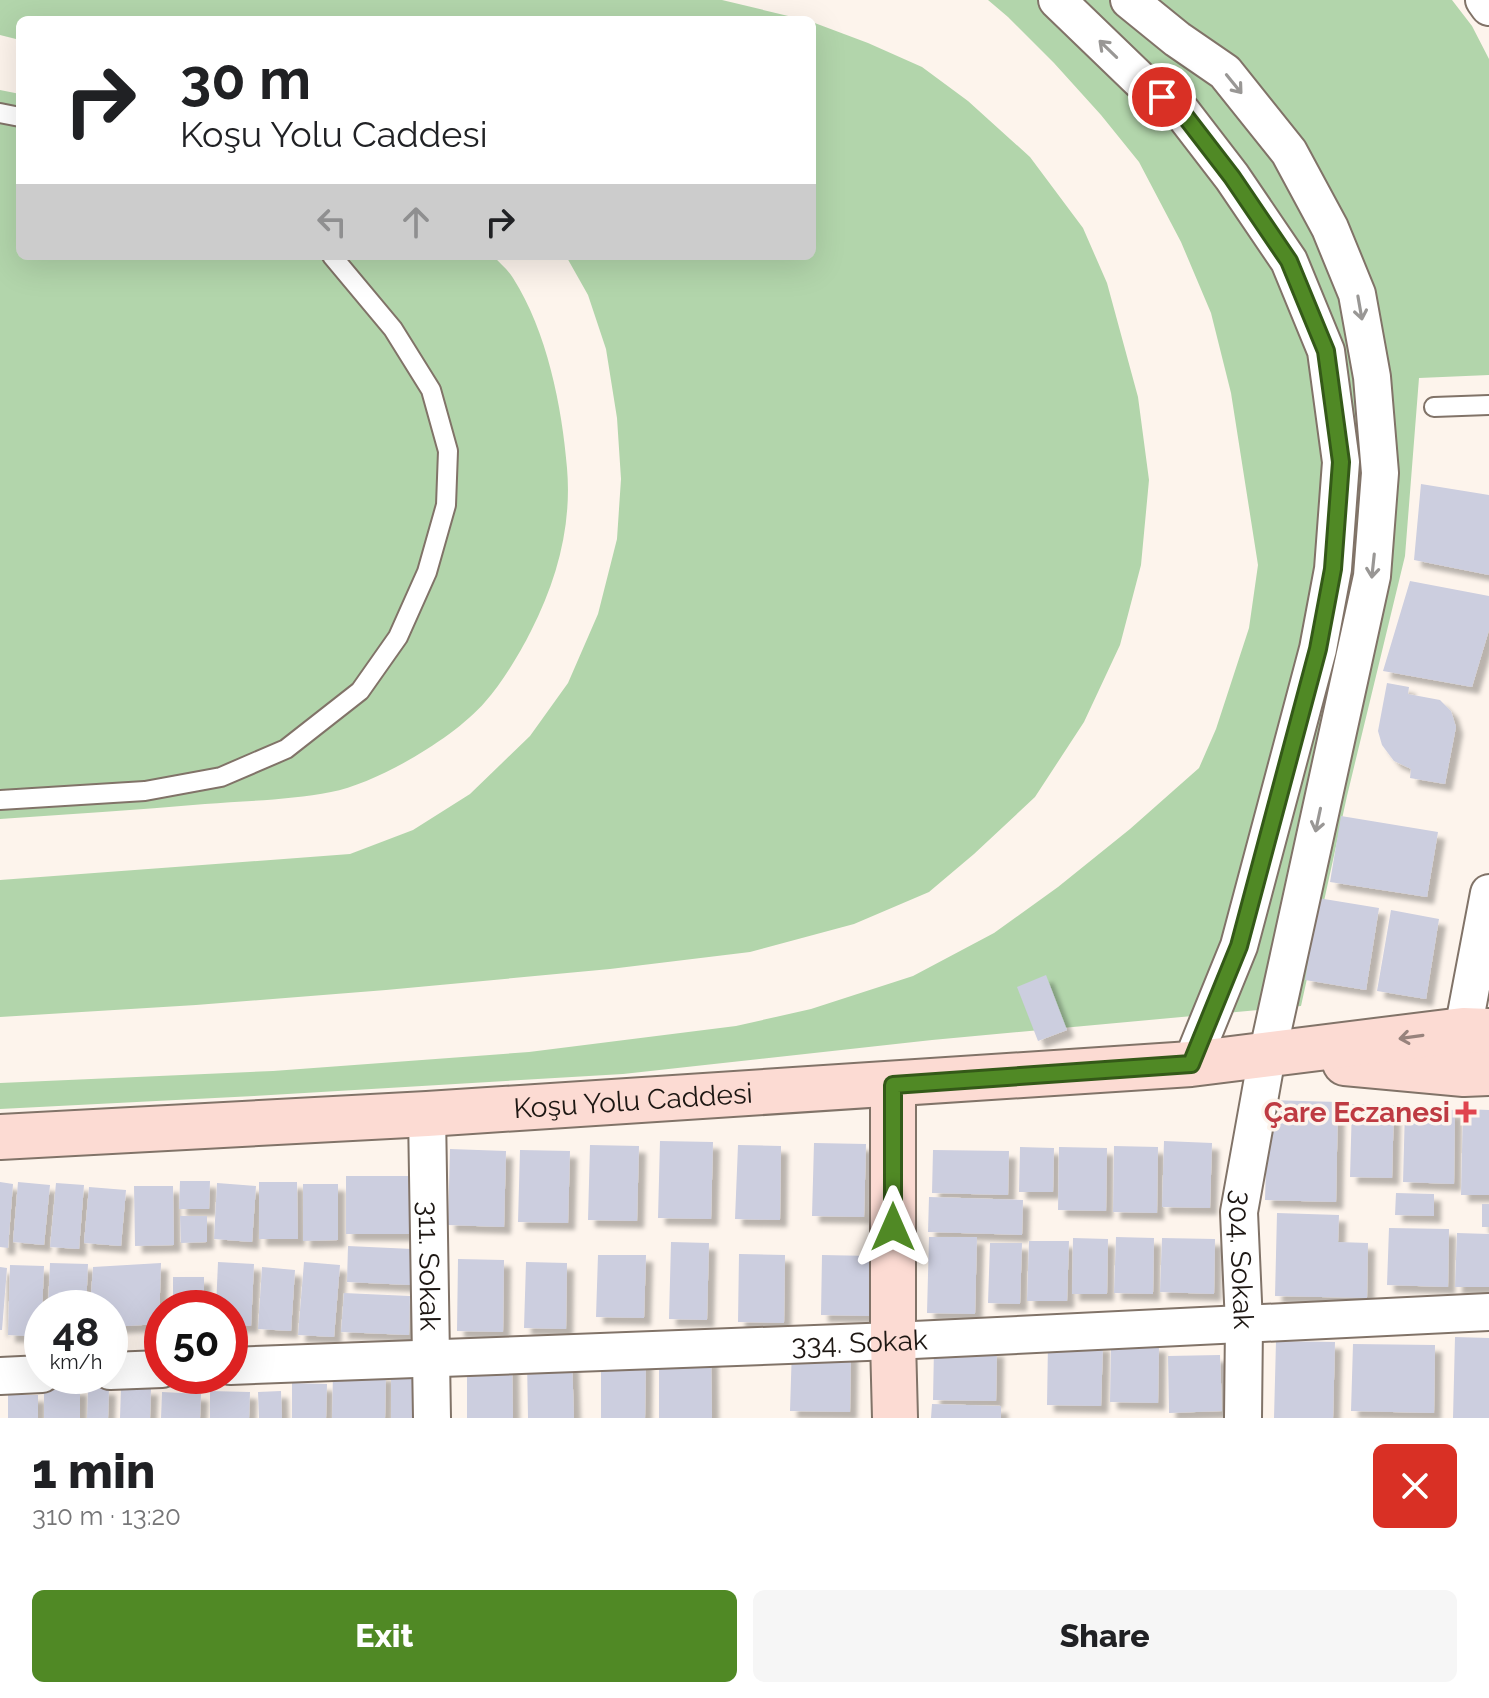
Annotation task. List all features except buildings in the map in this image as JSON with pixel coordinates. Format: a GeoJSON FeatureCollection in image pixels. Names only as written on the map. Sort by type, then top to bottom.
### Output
{"type":"FeatureCollection","features":[{"type":"Feature","properties":{"kind":"main road","name":"Koşu Yolu Caddesi"},"geometry":{"type":"LineString","coordinates":[[0,1137],[427,1114],[1191,1064],[1476,1030]]}},
{"type":"Feature","properties":{"kind":"main road","name":"Koşu Yolu Caddesi"},"geometry":{"type":"LineString","coordinates":[[1267,1056],[1464,1074],[1489,1073]]}},
{"type":"Feature","properties":{"kind":"main road"},"geometry":{"type":"LineString","coordinates":[[893,1085],[895,1418]]}},
{"type":"Feature","properties":{"kind":"street"},"geometry":{"type":"LineString","coordinates":[[1057,0],[1143,83],[1182,112],[1232,177],[1289,261],[1326,351],[1341,462],[1333,569],[1318,649],[1239,946],[1191,1064]]}},
{"type":"Feature","properties":{"kind":"street","name":"304. Sokak"},"geometry":{"type":"LineString","coordinates":[[1129,0],[1225,72],[1289,152],[1330,228],[1357,294],[1372,377],[1380,473],[1372,576],[1267,1056],[1239,1212],[1244,1324],[1243,1418]]}},
{"type":"Feature","properties":{"kind":"street"},"geometry":{"type":"LineString","coordinates":[[1484,0],[1489,7]]}},
{"type":"Feature","properties":{"kind":"street"},"geometry":{"type":"LineString","coordinates":[[1476,1030],[1489,893]]}},
{"type":"Feature","properties":{"kind":"street","name":"311. Sokak"},"geometry":{"type":"LineString","coordinates":[[427,1114],[432,1418]]}},
{"type":"Feature","properties":{"kind":"street","name":"334. Sokak"},"geometry":{"type":"LineString","coordinates":[[248,1365],[893,1341],[1489,1312]]}},
{"type":"Feature","properties":{"kind":"street"},"geometry":{"type":"LineString","coordinates":[[0,1376],[24,1375]]}},
{"type":"Feature","properties":{"kind":"lane"},"geometry":{"type":"LineString","coordinates":[[0,800],[145,791],[221,777],[286,749],[360,691],[398,637],[427,572],[446,505],[448,451],[431,390],[393,329],[335,260]]}},
{"type":"Feature","properties":{"kind":"lane"},"geometry":{"type":"LineString","coordinates":[[1434,407],[1489,405]]}},
{"type":"Feature","properties":{"kind":"green space"},"geometry":{"type":"Polygon","coordinates":[[[0,0],[722,0],[788,16],[16,16],[16,39],[0,35],[0,0]]]}},
{"type":"Feature","properties":{"kind":"green space"},"geometry":{"type":"Polygon","coordinates":[[[988,0],[1452,0],[1472,26],[1489,59],[1489,375],[1419,378],[1405,556],[1347,796],[1301,1006],[932,1040],[623,1074],[0,1109],[0,1083],[273,1071],[529,1052],[736,1026],[811,1009],[913,976],[994,933],[1058,887],[1199,768],[1216,729],[1249,628],[1258,565],[1231,393],[1211,313],[1181,242],[1139,162],[1054,63],[988,0]]]}},
{"type":"Feature","properties":{"kind":"green space"},"geometry":{"type":"Polygon","coordinates":[[[816,24],[922,67],[968,101],[1030,157],[1083,228],[1107,283],[1138,397],[1149,480],[1141,565],[1120,645],[1084,722],[1035,797],[929,892],[854,924],[750,952],[386,990],[0,1017],[0,880],[350,854],[413,830],[470,794],[530,736],[568,683],[598,614],[617,539],[621,479],[617,418],[606,349],[588,295],[568,260],[816,260],[816,24]]]}},
{"type":"Feature","properties":{"kind":"green space"},"geometry":{"type":"Polygon","coordinates":[[[0,90],[16,93],[16,260],[497,260],[513,278],[525,299],[544,345],[557,395],[568,489],[561,552],[548,592],[516,658],[485,702],[454,730],[414,757],[371,779],[331,792],[268,800],[0,819],[0,90]]]}},
{"type":"Feature","properties":{"kind":"place","name":"Çare Eczanesi"},"geometry":{"type":"Point","coordinates":[1466,1112]}},
{"type":"Feature","properties":{"kind":"route"},"geometry":{"type":"LineString","coordinates":[[893,1227],[893,1085],[1191,1064],[1239,946],[1318,649],[1333,569],[1341,462],[1326,351],[1289,261],[1232,177],[1182,112],[1162,97]]}}]}
